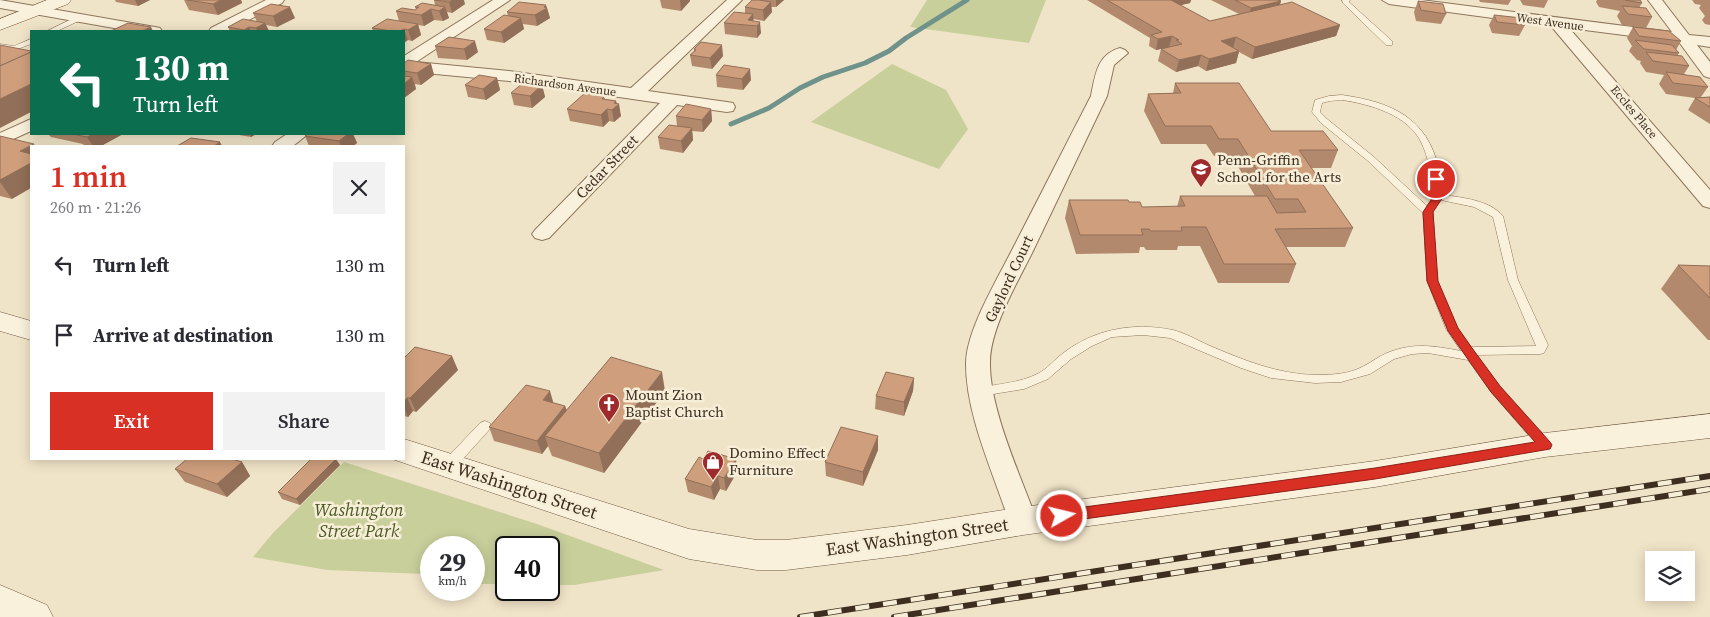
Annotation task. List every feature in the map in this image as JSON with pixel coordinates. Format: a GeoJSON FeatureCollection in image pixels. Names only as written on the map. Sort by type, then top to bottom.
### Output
{"type":"FeatureCollection","features":[{"type":"Feature","properties":{"kind":"street"},"geometry":{"type":"LineString","coordinates":[[0,25],[62,0]]}},
{"type":"Feature","properties":{"kind":"street"},"geometry":{"type":"LineString","coordinates":[[218,30],[277,0]]}},
{"type":"Feature","properties":{"kind":"street"},"geometry":{"type":"LineString","coordinates":[[405,63],[503,0]]}},
{"type":"Feature","properties":{"kind":"street"},"geometry":{"type":"LineString","coordinates":[[634,95],[735,0]]}},
{"type":"Feature","properties":{"kind":"street","name":"West Avenue"},"geometry":{"type":"LineString","coordinates":[[1389,0],[1710,42]]}},
{"type":"Feature","properties":{"kind":"street"},"geometry":{"type":"LineString","coordinates":[[1656,0],[1710,72]]}},
{"type":"Feature","properties":{"kind":"street"},"geometry":{"type":"LineString","coordinates":[[0,4],[149,30]]}},
{"type":"Feature","properties":{"kind":"street","name":"Eccles Place"},"geometry":{"type":"LineString","coordinates":[[1557,23],[1710,202]]}},
{"type":"Feature","properties":{"kind":"street","name":"Gaylord Court"},"geometry":{"type":"LineString","coordinates":[[1023,521],[992,432],[981,392],[978,361],[981,340],[1004,288],[1099,96],[1106,63],[1110,57],[1120,53]]}},
{"type":"Feature","properties":{"kind":"street","name":"Richardson Avenue"},"geometry":{"type":"LineString","coordinates":[[405,64],[509,76],[727,107]]}},
{"type":"Feature","properties":{"kind":"street","name":"Cedar Street"},"geometry":{"type":"LineString","coordinates":[[542,234],[673,100]]}},
{"type":"Feature","properties":{"kind":"street"},"geometry":{"type":"LineString","coordinates":[[0,140],[30,125]]}},
{"type":"Feature","properties":{"kind":"street"},"geometry":{"type":"LineString","coordinates":[[282,145],[298,135]]}},
{"type":"Feature","properties":{"kind":"street","name":"East Washington Street"},"geometry":{"type":"LineString","coordinates":[[405,451],[690,544],[757,555],[786,555],[879,544],[1023,521],[1375,474],[1545,445],[1710,426]]}},
{"type":"Feature","properties":{"kind":"street"},"geometry":{"type":"LineString","coordinates":[[0,602],[34,617]]}},
{"type":"Feature","properties":{"kind":"lane"},"geometry":{"type":"LineString","coordinates":[[1346,0],[1345,2],[1389,42]]}},
{"type":"Feature","properties":{"kind":"lane"},"geometry":{"type":"LineString","coordinates":[[53,30],[80,18]]}},
{"type":"Feature","properties":{"kind":"lane"},"geometry":{"type":"LineString","coordinates":[[0,55],[30,40]]}},
{"type":"Feature","properties":{"kind":"lane"},"geometry":{"type":"LineString","coordinates":[[0,46],[15,48]]}},
{"type":"Feature","properties":{"kind":"lane"},"geometry":{"type":"LineString","coordinates":[[1428,212],[1371,159],[1324,121],[1316,112],[1318,102],[1324,99],[1346,98],[1372,104],[1400,116],[1421,134],[1429,150],[1440,194],[1428,212],[1432,281],[1452,329],[1495,389],[1545,445]]}},
{"type":"Feature","properties":{"kind":"lane"},"geometry":{"type":"LineString","coordinates":[[981,392],[1024,386],[1044,376],[1067,356],[1088,343],[1110,333],[1118,332],[1143,331],[1172,334],[1252,368],[1275,375],[1315,379],[1340,378],[1366,371],[1390,356],[1412,350],[1428,349],[1470,354],[1540,350],[1542,346],[1513,280],[1498,216],[1492,210],[1438,196]]}},
{"type":"Feature","properties":{"kind":"lane"},"geometry":{"type":"LineString","coordinates":[[448,466],[485,426]]}},
{"type":"Feature","properties":{"kind":"green space"},"geometry":{"type":"Polygon","coordinates":[[[927,0],[1046,0],[1029,43],[910,27],[927,0]]]}},
{"type":"Feature","properties":{"kind":"green space"},"geometry":{"type":"Polygon","coordinates":[[[892,64],[946,90],[968,129],[939,169],[811,122],[892,64]]]}},
{"type":"Feature","properties":{"kind":"green space","name":"Washington Street Park"},"geometry":{"type":"Polygon","coordinates":[[[344,462],[537,524],[664,570],[575,585],[560,585],[560,536],[495,536],[495,584],[485,584],[485,536],[420,536],[420,574],[327,570],[253,557],[273,533],[344,462]]]}},
{"type":"Feature","properties":{"kind":"building"},"geometry":{"type":"Polygon","coordinates":[[[187,0],[221,0],[213,4],[187,0]]]}},
{"type":"Feature","properties":{"kind":"building"},"geometry":{"type":"Polygon","coordinates":[[[434,0],[453,0],[449,2],[434,0]]]}},
{"type":"Feature","properties":{"kind":"building"},"geometry":{"type":"Polygon","coordinates":[[[752,0],[771,2],[763,10],[745,7],[752,0]]]}},
{"type":"Feature","properties":{"kind":"building"},"geometry":{"type":"Polygon","coordinates":[[[1107,0],[1171,0],[1210,21],[1292,2],[1340,25],[1255,47],[1236,37],[1221,41],[1239,51],[1209,59],[1201,55],[1179,60],[1161,49],[1182,44],[1176,40],[1179,40],[1172,36],[1158,39],[1151,35],[1162,32],[1107,0]]]}},
{"type":"Feature","properties":{"kind":"building"},"geometry":{"type":"Polygon","coordinates":[[[1235,0],[1278,0],[1281,1],[1251,8],[1235,0]]]}},
{"type":"Feature","properties":{"kind":"building"},"geometry":{"type":"Polygon","coordinates":[[[1625,0],[1640,0],[1642,3],[1625,0]]]}},
{"type":"Feature","properties":{"kind":"building"},"geometry":{"type":"Polygon","coordinates":[[[1418,1],[1443,4],[1446,14],[1421,10],[1418,1]]]}},
{"type":"Feature","properties":{"kind":"building"},"geometry":{"type":"Polygon","coordinates":[[[519,2],[546,5],[544,7],[547,8],[535,15],[507,12],[519,2]]]}},
{"type":"Feature","properties":{"kind":"building"},"geometry":{"type":"Polygon","coordinates":[[[422,3],[445,7],[439,11],[431,9],[421,15],[396,11],[402,8],[415,10],[419,7],[415,7],[422,3]]]}},
{"type":"Feature","properties":{"kind":"building"},"geometry":{"type":"Polygon","coordinates":[[[271,4],[290,7],[273,16],[253,13],[271,4]]]}},
{"type":"Feature","properties":{"kind":"building"},"geometry":{"type":"Polygon","coordinates":[[[1622,6],[1646,8],[1652,17],[1628,14],[1622,6]]]}},
{"type":"Feature","properties":{"kind":"building"},"geometry":{"type":"Polygon","coordinates":[[[734,12],[753,14],[748,20],[760,22],[757,26],[724,23],[734,12]]]}},
{"type":"Feature","properties":{"kind":"building"},"geometry":{"type":"Polygon","coordinates":[[[504,15],[521,18],[501,32],[484,29],[504,15]]]}},
{"type":"Feature","properties":{"kind":"building"},"geometry":{"type":"Polygon","coordinates":[[[1494,15],[1522,18],[1525,25],[1497,22],[1494,15]]]}},
{"type":"Feature","properties":{"kind":"building"},"geometry":{"type":"Polygon","coordinates":[[[243,19],[265,23],[256,28],[249,27],[244,30],[228,27],[243,19]]]}},
{"type":"Feature","properties":{"kind":"building"},"geometry":{"type":"Polygon","coordinates":[[[387,19],[418,24],[408,30],[372,28],[387,19]]]}},
{"type":"Feature","properties":{"kind":"building"},"geometry":{"type":"Polygon","coordinates":[[[128,23],[151,27],[144,30],[113,30],[128,23]]]}},
{"type":"Feature","properties":{"kind":"building"},"geometry":{"type":"Polygon","coordinates":[[[1633,27],[1669,31],[1681,41],[1639,36],[1633,27]]]}},
{"type":"Feature","properties":{"kind":"building"},"geometry":{"type":"Polygon","coordinates":[[[449,37],[475,41],[464,49],[435,46],[449,37]]]}},
{"type":"Feature","properties":{"kind":"building"},"geometry":{"type":"Polygon","coordinates":[[[1635,40],[1672,45],[1679,53],[1644,49],[1635,40]]]}},
{"type":"Feature","properties":{"kind":"building"},"geometry":{"type":"Polygon","coordinates":[[[701,42],[722,45],[710,58],[690,55],[701,42]]]}},
{"type":"Feature","properties":{"kind":"building"},"geometry":{"type":"Polygon","coordinates":[[[0,45],[30,51],[30,52],[0,66],[0,45]]]}},
{"type":"Feature","properties":{"kind":"building"},"geometry":{"type":"Polygon","coordinates":[[[30,52],[30,84],[0,99],[0,66],[30,52]]]}},
{"type":"Feature","properties":{"kind":"building"},"geometry":{"type":"Polygon","coordinates":[[[1646,52],[1682,56],[1689,66],[1653,61],[1646,52]]]}},
{"type":"Feature","properties":{"kind":"building"},"geometry":{"type":"Polygon","coordinates":[[[408,60],[431,64],[417,73],[405,71],[405,62],[408,60]]]}},
{"type":"Feature","properties":{"kind":"building"},"geometry":{"type":"Polygon","coordinates":[[[724,65],[750,69],[742,79],[716,75],[724,65]]]}},
{"type":"Feature","properties":{"kind":"building"},"geometry":{"type":"Polygon","coordinates":[[[1666,72],[1700,77],[1708,87],[1673,83],[1666,72]]]}},
{"type":"Feature","properties":{"kind":"building"},"geometry":{"type":"Polygon","coordinates":[[[479,75],[497,78],[483,89],[465,85],[479,75]]]}},
{"type":"Feature","properties":{"kind":"building"},"geometry":{"type":"Polygon","coordinates":[[[405,76],[412,77],[405,83],[405,76]]]}},
{"type":"Feature","properties":{"kind":"building"},"geometry":{"type":"Polygon","coordinates":[[[524,82],[542,85],[530,96],[511,93],[524,82]]]}},
{"type":"Feature","properties":{"kind":"building"},"geometry":{"type":"Polygon","coordinates":[[[1175,83],[1239,83],[1271,131],[1323,131],[1338,150],[1299,150],[1353,228],[1275,229],[1296,264],[1224,264],[1206,227],[1181,227],[1182,231],[1151,231],[1149,229],[1141,229],[1143,235],[1080,235],[1069,200],[1128,200],[1129,202],[1140,202],[1142,207],[1185,206],[1180,196],[1267,196],[1277,213],[1306,212],[1298,199],[1275,199],[1238,139],[1219,139],[1211,126],[1165,126],[1148,94],[1181,93],[1175,83]]]}},
{"type":"Feature","properties":{"kind":"building"},"geometry":{"type":"Polygon","coordinates":[[[585,93],[604,97],[602,99],[616,101],[614,103],[619,104],[612,110],[607,109],[601,115],[567,109],[585,93]]]}},
{"type":"Feature","properties":{"kind":"building"},"geometry":{"type":"Polygon","coordinates":[[[1710,97],[1710,107],[1695,98],[1710,97]]]}},
{"type":"Feature","properties":{"kind":"building"},"geometry":{"type":"Polygon","coordinates":[[[686,104],[711,109],[702,120],[676,116],[686,104]]]}},
{"type":"Feature","properties":{"kind":"building"},"geometry":{"type":"Polygon","coordinates":[[[669,125],[692,128],[681,141],[658,137],[669,125]]]}},
{"type":"Feature","properties":{"kind":"building"},"geometry":{"type":"Polygon","coordinates":[[[306,135],[347,135],[339,141],[305,136],[306,135]]]}},
{"type":"Feature","properties":{"kind":"building"},"geometry":{"type":"Polygon","coordinates":[[[0,136],[34,144],[20,151],[30,154],[30,164],[0,180],[0,136]]]}},
{"type":"Feature","properties":{"kind":"building"},"geometry":{"type":"Polygon","coordinates":[[[191,138],[220,142],[216,145],[179,145],[191,138]]]}},
{"type":"Feature","properties":{"kind":"building"},"geometry":{"type":"Polygon","coordinates":[[[1678,265],[1710,266],[1710,298],[1678,265]]]}},
{"type":"Feature","properties":{"kind":"building"},"geometry":{"type":"Polygon","coordinates":[[[415,347],[452,356],[410,398],[405,401],[405,357],[415,347]]]}},
{"type":"Feature","properties":{"kind":"building"},"geometry":{"type":"Polygon","coordinates":[[[611,357],[662,372],[599,453],[545,436],[611,357]]]}},
{"type":"Feature","properties":{"kind":"building"},"geometry":{"type":"Polygon","coordinates":[[[886,372],[914,378],[904,402],[876,396],[886,372]]]}},
{"type":"Feature","properties":{"kind":"building"},"geometry":{"type":"Polygon","coordinates":[[[526,385],[550,391],[543,400],[565,406],[537,441],[489,427],[526,385]]]}},
{"type":"Feature","properties":{"kind":"building"},"geometry":{"type":"Polygon","coordinates":[[[841,427],[878,436],[863,472],[825,462],[841,427]]]}},
{"type":"Feature","properties":{"kind":"building"},"geometry":{"type":"Polygon","coordinates":[[[708,451],[736,459],[724,478],[718,476],[711,487],[685,479],[699,457],[703,459],[708,451]]]}},
{"type":"Feature","properties":{"kind":"building"},"geometry":{"type":"Polygon","coordinates":[[[186,460],[235,460],[242,462],[217,484],[175,469],[186,460]]]}},
{"type":"Feature","properties":{"kind":"building"},"geometry":{"type":"Polygon","coordinates":[[[310,460],[335,460],[296,499],[278,492],[310,460]]]}},
{"type":"Feature","properties":{"kind":"waterway"},"geometry":{"type":"LineString","coordinates":[[731,124],[769,108],[800,88],[823,77],[865,63],[889,51],[906,38],[967,0]]}},
{"type":"Feature","properties":{"kind":"railway"},"geometry":{"type":"LineString","coordinates":[[800,617],[1710,476]]}},
{"type":"Feature","properties":{"kind":"railway"},"geometry":{"type":"LineString","coordinates":[[894,617],[1710,489]]}},
{"type":"Feature","properties":{"kind":"place","name":"Penn-Griffin School for the Arts"},"geometry":{"type":"Point","coordinates":[1201,188]}},
{"type":"Feature","properties":{"kind":"place","name":"Mount Zion Baptist Church"},"geometry":{"type":"Point","coordinates":[609,423]}},
{"type":"Feature","properties":{"kind":"place","name":"Domino Effect Furniture"},"geometry":{"type":"Point","coordinates":[713,481]}},
{"type":"Feature","properties":{"kind":"route"},"geometry":{"type":"LineString","coordinates":[[1062,516],[1375,474],[1545,445],[1495,389],[1467,351],[1452,329],[1432,281],[1428,212],[1440,194],[1436,179]]}}]}
